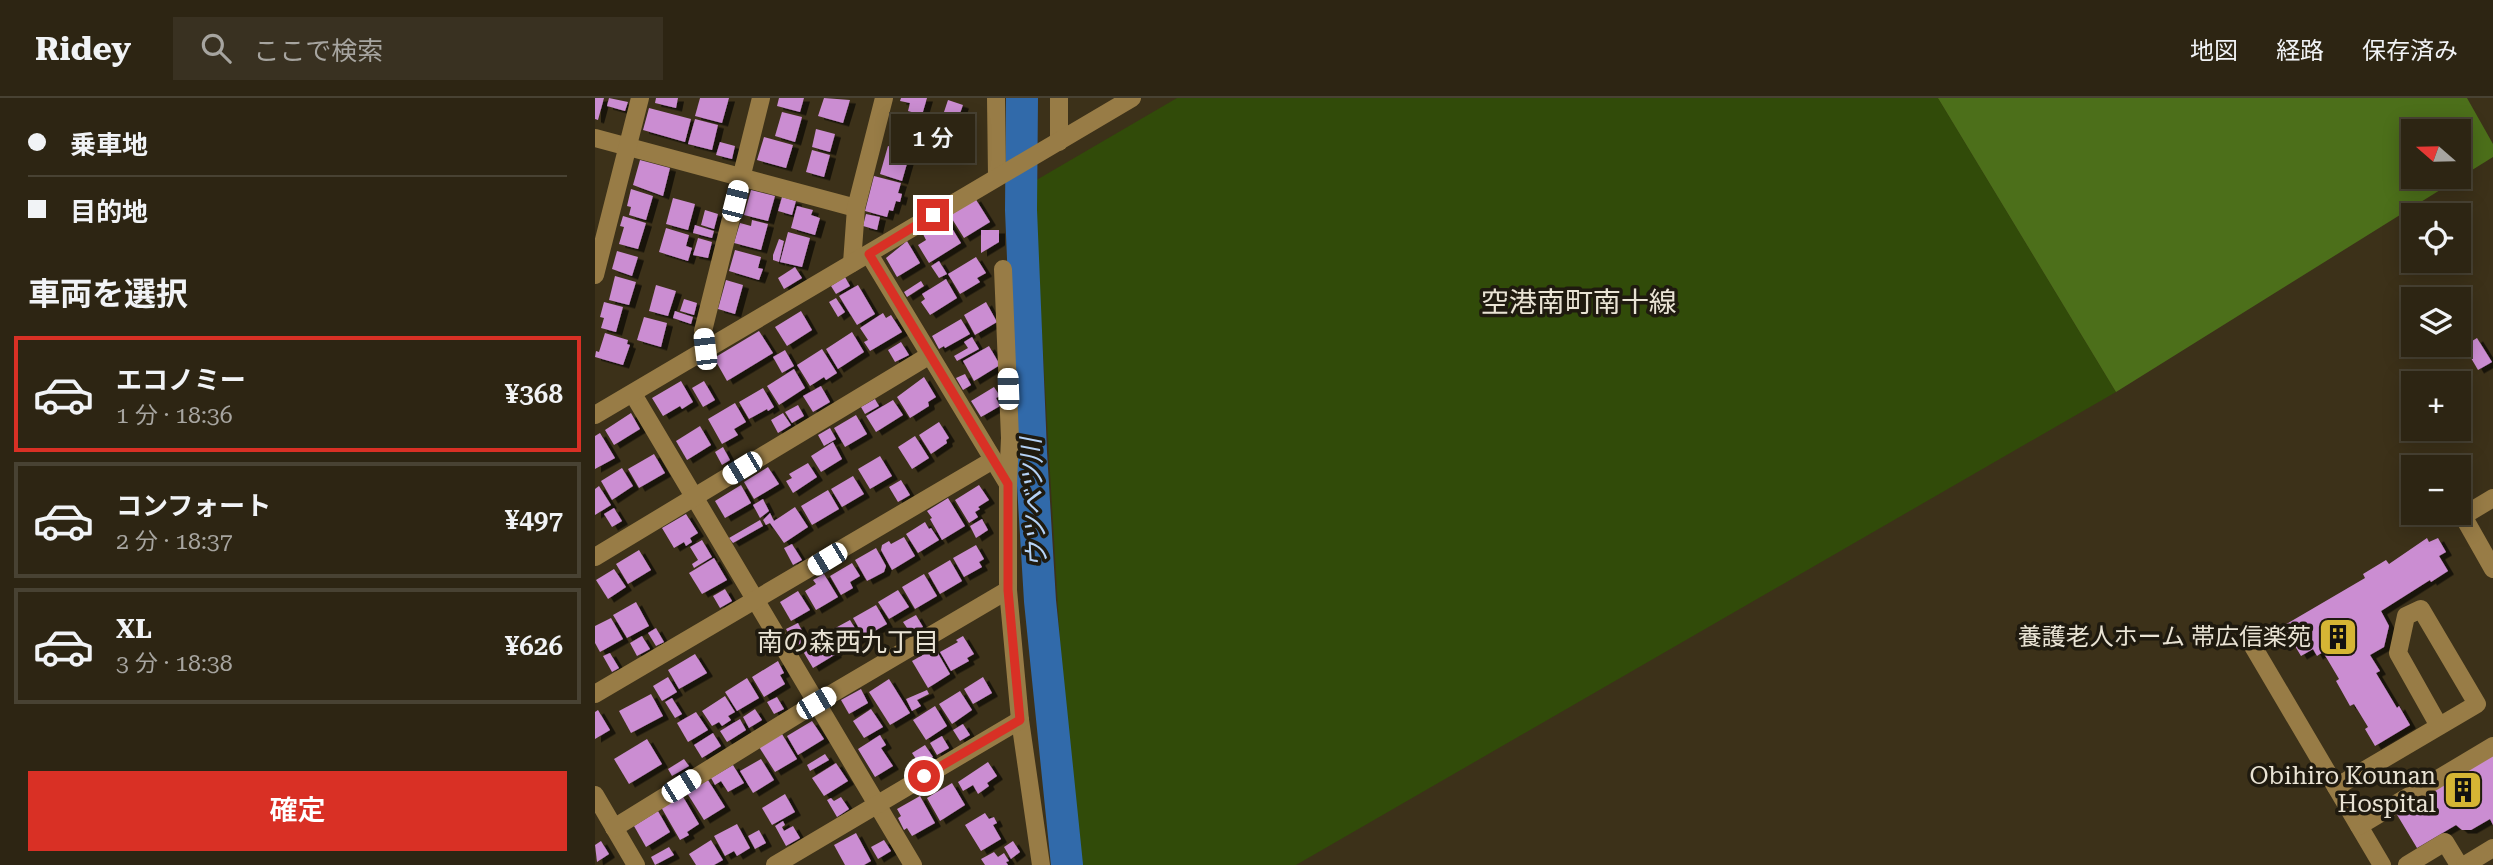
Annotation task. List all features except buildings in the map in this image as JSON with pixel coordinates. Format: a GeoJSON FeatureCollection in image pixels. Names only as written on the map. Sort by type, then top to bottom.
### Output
{"type":"FeatureCollection","features":[{"type":"Feature","properties":{"kind":"street"},"geometry":{"type":"LineString","coordinates":[[595,275],[640,98]]}},
{"type":"Feature","properties":{"kind":"street"},"geometry":{"type":"LineString","coordinates":[[705,349],[703,331],[761,98]]}},
{"type":"Feature","properties":{"kind":"street"},"geometry":{"type":"LineString","coordinates":[[852,263],[856,208],[884,98]]}},
{"type":"Feature","properties":{"kind":"street"},"geometry":{"type":"LineString","coordinates":[[996,98],[1001,174]]}},
{"type":"Feature","properties":{"kind":"street"},"geometry":{"type":"LineString","coordinates":[[1059,98],[1059,142]]}},
{"type":"Feature","properties":{"kind":"street"},"geometry":{"type":"LineString","coordinates":[[595,415],[1132,98]]}},
{"type":"Feature","properties":{"kind":"street"},"geometry":{"type":"LineString","coordinates":[[595,138],[856,208]]}},
{"type":"Feature","properties":{"kind":"street"},"geometry":{"type":"LineString","coordinates":[[869,254],[1008,484]]}},
{"type":"Feature","properties":{"kind":"street"},"geometry":{"type":"LineString","coordinates":[[1003,269],[1010,438],[1008,590],[1020,720],[1041,865]]}},
{"type":"Feature","properties":{"kind":"street"},"geometry":{"type":"LineString","coordinates":[[595,557],[930,355]]}},
{"type":"Feature","properties":{"kind":"street"},"geometry":{"type":"LineString","coordinates":[[633,394],[913,865]]}},
{"type":"Feature","properties":{"kind":"street"},"geometry":{"type":"LineString","coordinates":[[595,694],[993,460]]}},
{"type":"Feature","properties":{"kind":"street"},"geometry":{"type":"LineString","coordinates":[[2493,498],[2463,516],[2493,569]]}},
{"type":"Feature","properties":{"kind":"street"},"geometry":{"type":"LineString","coordinates":[[614,828],[816,703],[1008,590]]}},
{"type":"Feature","properties":{"kind":"street"},"geometry":{"type":"LineString","coordinates":[[2336,788],[2477,704],[2421,609],[2406,616],[2397,653],[2439,726]]}},
{"type":"Feature","properties":{"kind":"street"},"geometry":{"type":"LineString","coordinates":[[2251,643],[2382,865]]}},
{"type":"Feature","properties":{"kind":"street"},"geometry":{"type":"LineString","coordinates":[[776,865],[1020,720]]}},
{"type":"Feature","properties":{"kind":"street"},"geometry":{"type":"LineString","coordinates":[[2359,826],[2493,746]]}},
{"type":"Feature","properties":{"kind":"street"},"geometry":{"type":"LineString","coordinates":[[595,795],[636,865]]}},
{"type":"Feature","properties":{"kind":"street"},"geometry":{"type":"LineString","coordinates":[[2407,865],[2445,842],[2459,865]]}},
{"type":"Feature","properties":{"kind":"street"},"geometry":{"type":"LineString","coordinates":[[2465,865],[2493,848]]}},
{"type":"Feature","properties":{"kind":"green space"},"geometry":{"type":"Polygon","coordinates":[[[1177,98],[1938,98],[2116,392],[1296,865],[1073,865],[1033,182],[1177,98]]]}},
{"type":"Feature","properties":{"kind":"green space"},"geometry":{"type":"Polygon","coordinates":[[[1938,98],[2467,98],[2493,144],[2493,157],[2471,171],[2471,119],[2401,119],[2401,189],[2442,189],[2419,203],[2401,203],[2401,214],[2116,392],[1938,98]]]}},
{"type":"Feature","properties":{"kind":"waterway","name":"ウツベツ川"},"geometry":{"type":"LineString","coordinates":[[1022,98],[1021,210],[1031,452],[1040,601],[1067,865]]}},
{"type":"Feature","properties":{"kind":"place","name":"養護老人ホーム 帯広信楽苑"},"geometry":{"type":"Point","coordinates":[2338,637]}},
{"type":"Feature","properties":{"kind":"place","name":"Obihiro Kounan Hospital"},"geometry":{"type":"Point","coordinates":[2463,790]}},
{"type":"Feature","properties":{"kind":"district","name":"空港南町南十線"},"geometry":{"type":"Point","coordinates":[1579,302]}},
{"type":"Feature","properties":{"kind":"district","name":"南の森西九丁目"},"geometry":{"type":"Point","coordinates":[848,642]}},
{"type":"Feature","properties":{"kind":"route"},"geometry":{"type":"LineString","coordinates":[[924,776],[1020,720],[1008,590],[1008,484],[869,254],[933,215]]}}]}
